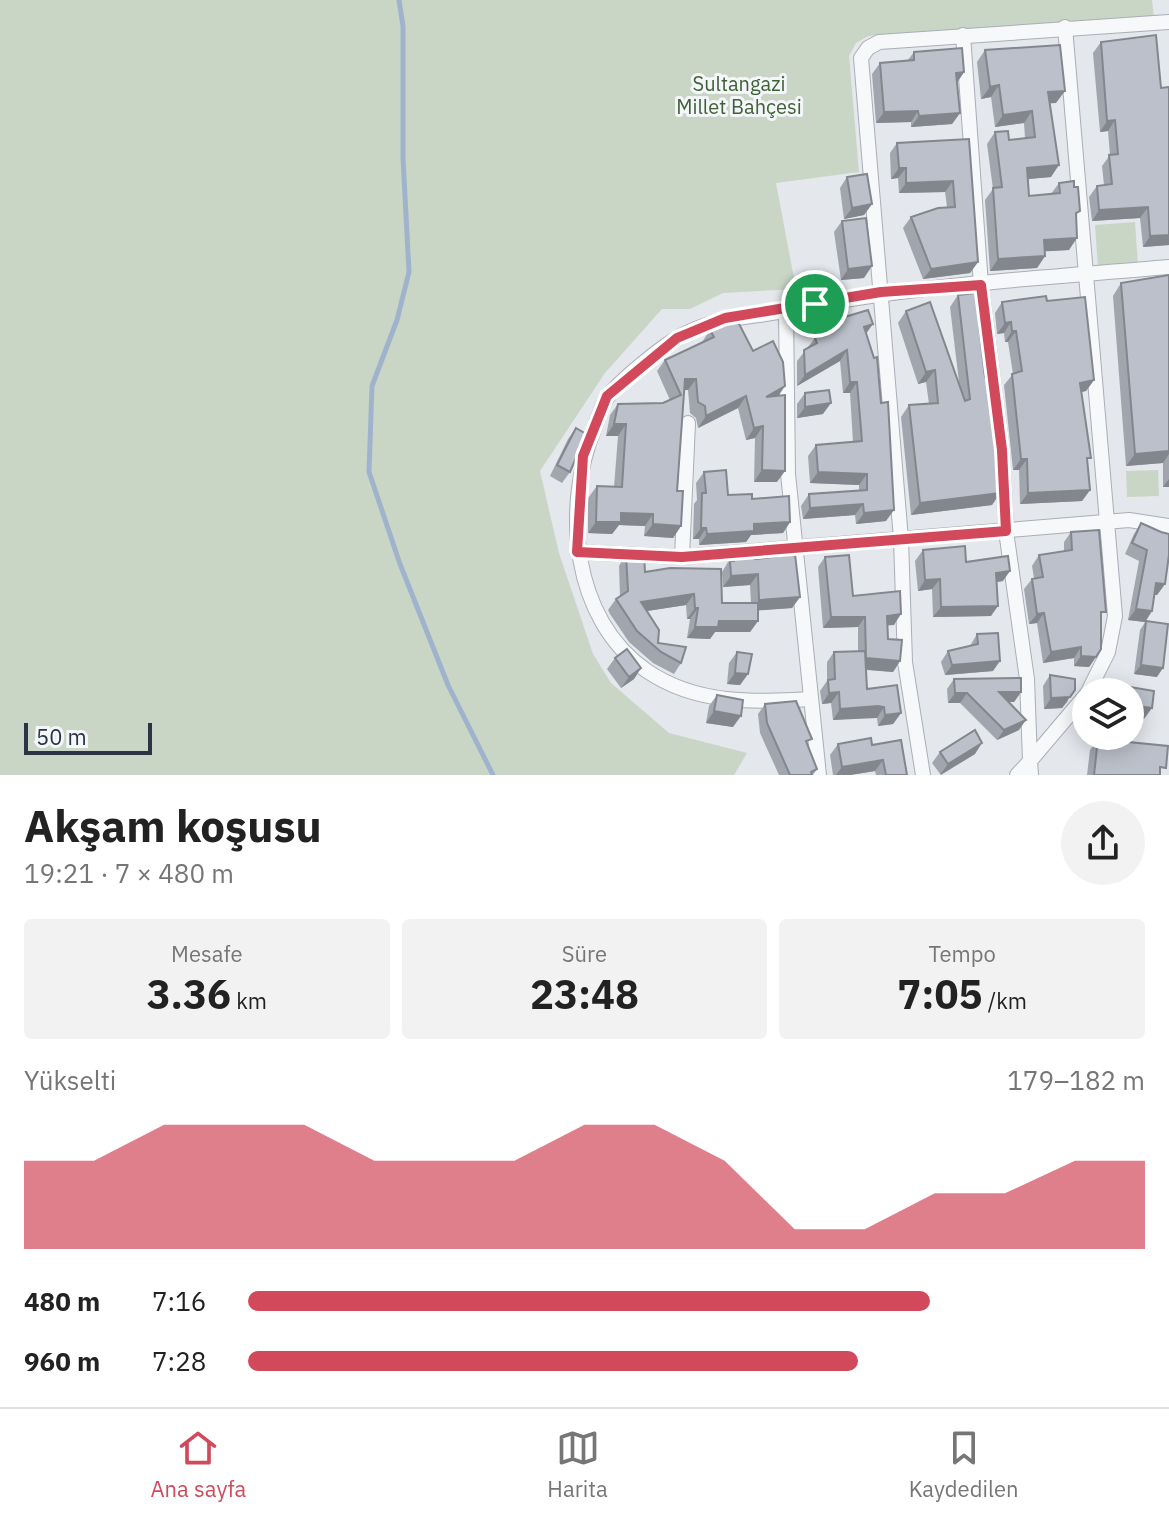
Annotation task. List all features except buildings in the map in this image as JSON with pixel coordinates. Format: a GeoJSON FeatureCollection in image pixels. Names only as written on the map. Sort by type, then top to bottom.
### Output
{"type":"FeatureCollection","features":[{"type":"Feature","properties":{"kind":"street"},"geometry":{"type":"LineString","coordinates":[[923,775],[905,662],[901,539],[861,58],[868,48],[879,42],[1169,22]]}},
{"type":"Feature","properties":{"kind":"street"},"geometry":{"type":"LineString","coordinates":[[1065,27],[1115,616],[1108,652],[1095,678]]}},
{"type":"Feature","properties":{"kind":"street"},"geometry":{"type":"LineString","coordinates":[[963,35],[981,285],[1002,450],[1006,531],[1027,679],[1031,768]]}},
{"type":"Feature","properties":{"kind":"street"},"geometry":{"type":"LineString","coordinates":[[811,699],[747,702],[687,692],[646,670],[618,642],[590,596],[577,552],[583,456],[607,396],[677,338],[725,318],[786,311],[881,292],[1169,267]]}},
{"type":"Feature","properties":{"kind":"street"},"geometry":{"type":"LineString","coordinates":[[786,311],[788,474],[819,775]]}},
{"type":"Feature","properties":{"kind":"street"},"geometry":{"type":"LineString","coordinates":[[682,557],[688,423]]}},
{"type":"Feature","properties":{"kind":"street"},"geometry":{"type":"LineString","coordinates":[[577,552],[682,557],[1129,520],[1169,526]]}},
{"type":"Feature","properties":{"kind":"street"},"geometry":{"type":"LineString","coordinates":[[1017,775],[1031,768],[1072,713]]}},
{"type":"Feature","properties":{"kind":"green space","name":"Sultangazi Millet Bahçesi"},"geometry":{"type":"Polygon","coordinates":[[[0,0],[1152,0],[1154,18],[868,36],[856,43],[849,56],[859,172],[776,183],[796,289],[723,293],[690,309],[662,309],[605,373],[540,471],[559,553],[593,654],[611,683],[669,733],[747,753],[734,775],[0,775],[0,0]]]}},
{"type":"Feature","properties":{"kind":"green space"},"geometry":{"type":"Polygon","coordinates":[[[1135,222],[1138,265],[1098,268],[1095,225],[1135,222]]]}},
{"type":"Feature","properties":{"kind":"green space"},"geometry":{"type":"Polygon","coordinates":[[[1158,470],[1159,496],[1127,497],[1126,471],[1158,470]]]}},
{"type":"Feature","properties":{"kind":"waterway"},"geometry":{"type":"LineString","coordinates":[[399,0],[403,26],[403,158],[409,272],[397,320],[372,386],[369,472],[400,564],[448,685],[493,775]]}},
{"type":"Feature","properties":{"kind":"route"},"geometry":{"type":"LineString","coordinates":[[981,285],[1002,450],[1006,531],[682,557],[577,552],[583,456],[607,396],[677,338],[725,318],[786,311],[815,304],[881,292],[981,285]]}}]}
